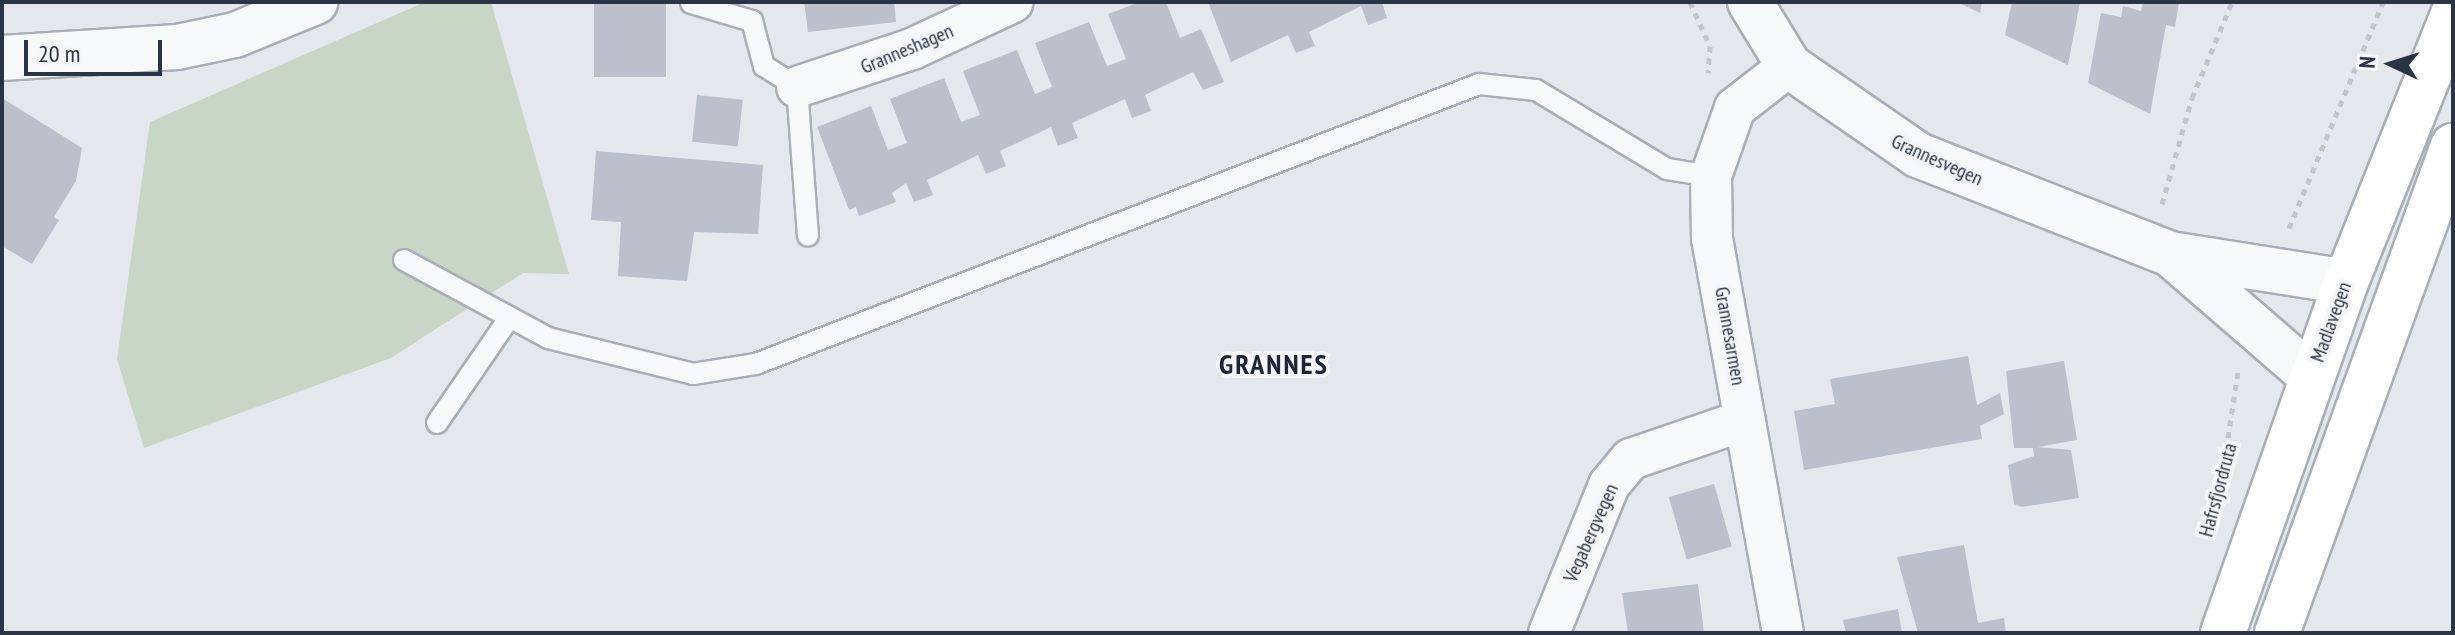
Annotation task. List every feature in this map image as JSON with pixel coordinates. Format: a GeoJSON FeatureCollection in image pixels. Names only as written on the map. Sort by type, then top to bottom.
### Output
{"type":"FeatureCollection","features":[{"type":"Feature","properties":{"kind":"main road","name":"Madlavegen"},"geometry":{"type":"LineString","coordinates":[[2223,633],[2311,376],[2453,15]]}},
{"type":"Feature","properties":{"kind":"main road"},"geometry":{"type":"LineString","coordinates":[[2277,633],[2453,146]]}},
{"type":"Feature","properties":{"kind":"street"},"geometry":{"type":"LineString","coordinates":[[2,58],[177,47],[235,35],[315,2]]}},
{"type":"Feature","properties":{"kind":"street","name":"Granneshagen"},"geometry":{"type":"LineString","coordinates":[[797,87],[912,49],[1013,2]]}},
{"type":"Feature","properties":{"kind":"street","name":"Grannesvegen"},"geometry":{"type":"LineString","coordinates":[[1750,2],[1789,66],[1918,155],[2170,254],[2346,282]]}},
{"type":"Feature","properties":{"kind":"street","name":"Grannesarmen"},"geometry":{"type":"LineString","coordinates":[[1783,633],[1712,239],[1711,176],[1735,108],[1789,66]]}},
{"type":"Feature","properties":{"kind":"street","name":"Grannesvegen"},"geometry":{"type":"LineString","coordinates":[[2170,254],[2311,376]]}},
{"type":"Feature","properties":{"kind":"street","name":"Vegabergvegen"},"geometry":{"type":"LineString","coordinates":[[1549,633],[1609,485],[1631,459],[1745,420]]}},
{"type":"Feature","properties":{"kind":"lane"},"geometry":{"type":"LineString","coordinates":[[691,3],[751,11],[764,66],[797,87],[808,236]]}},
{"type":"Feature","properties":{"kind":"lane"},"geometry":{"type":"LineString","coordinates":[[404,260],[507,321],[654,369],[731,371],[1479,84],[1536,90],[1667,169],[1711,176]]}},
{"type":"Feature","properties":{"kind":"lane"},"geometry":{"type":"LineString","coordinates":[[437,423],[507,321]]}},
{"type":"Feature","properties":{"kind":"path"},"geometry":{"type":"LineString","coordinates":[[2159,212],[2192,98],[2232,2]]}},
{"type":"Feature","properties":{"kind":"path"},"geometry":{"type":"LineString","coordinates":[[2284,240],[2383,2]]}},
{"type":"Feature","properties":{"kind":"path","name":"Hafrsfjordruta"},"geometry":{"type":"LineString","coordinates":[[2218,502],[2233,433],[2238,356]]}},
{"type":"Feature","properties":{"kind":"green space"},"geometry":{"type":"Polygon","coordinates":[[[425,2],[491,2],[569,274],[523,273],[391,358],[144,448],[117,359],[150,122],[425,2]]]}},
{"type":"Feature","properties":{"kind":"building"},"geometry":{"type":"Polygon","coordinates":[[[594,2],[666,2],[666,77],[594,77],[594,2]]]}},
{"type":"Feature","properties":{"kind":"building"},"geometry":{"type":"Polygon","coordinates":[[[804,2],[894,2],[896,22],[808,32],[804,2]]]}},
{"type":"Feature","properties":{"kind":"building"},"geometry":{"type":"Polygon","coordinates":[[[1140,2],[1166,2],[1180,38],[1201,29],[1224,82],[1203,90],[1193,72],[1145,95],[1151,111],[1132,118],[1125,99],[1072,123],[1078,138],[1058,146],[1051,127],[1000,151],[1006,166],[986,174],[978,155],[927,180],[933,195],[914,202],[906,183],[892,193],[896,202],[859,216],[856,207],[849,210],[817,127],[871,106],[888,150],[907,143],[890,99],[944,78],[961,122],[980,115],[963,71],[1017,50],[1035,94],[1052,87],[1035,43],[1089,22],[1107,66],[1126,59],[1108,14],[1140,2]]]}},
{"type":"Feature","properties":{"kind":"building"},"geometry":{"type":"Polygon","coordinates":[[[1208,2],[1382,2],[1387,18],[1368,25],[1361,6],[1309,32],[1315,46],[1296,53],[1288,35],[1231,62],[1208,2]]]}},
{"type":"Feature","properties":{"kind":"building"},"geometry":{"type":"Polygon","coordinates":[[[1957,2],[1982,2],[1980,13],[1957,2]]]}},
{"type":"Feature","properties":{"kind":"building"},"geometry":{"type":"Polygon","coordinates":[[[2012,2],[2080,2],[2068,65],[2005,35],[2012,2]]]}},
{"type":"Feature","properties":{"kind":"building"},"geometry":{"type":"Polygon","coordinates":[[[2143,2],[2179,2],[2175,27],[2166,25],[2150,114],[2088,83],[2101,13],[2121,17],[2123,6],[2141,11],[2143,2]]]}},
{"type":"Feature","properties":{"kind":"building"},"geometry":{"type":"Polygon","coordinates":[[[697,95],[743,100],[738,147],[692,142],[697,95]]]}},
{"type":"Feature","properties":{"kind":"building"},"geometry":{"type":"Polygon","coordinates":[[[2,98],[82,148],[76,181],[54,217],[59,220],[32,264],[2,246],[2,98]]]}},
{"type":"Feature","properties":{"kind":"building"},"geometry":{"type":"Polygon","coordinates":[[[596,151],[763,165],[758,234],[694,232],[687,281],[618,276],[621,222],[591,220],[596,151]]]}},
{"type":"Feature","properties":{"kind":"building"},"geometry":{"type":"Polygon","coordinates":[[[1968,356],[1977,405],[2000,393],[2004,414],[1980,426],[1982,439],[1804,470],[1794,411],[1835,404],[1830,379],[1968,356]]]}},
{"type":"Feature","properties":{"kind":"building"},"geometry":{"type":"Polygon","coordinates":[[[2064,361],[2077,440],[2038,447],[2071,450],[2079,498],[2022,507],[2014,504],[2008,465],[2034,456],[2033,448],[2014,448],[2006,371],[2064,361]]]}},
{"type":"Feature","properties":{"kind":"building"},"geometry":{"type":"Polygon","coordinates":[[[1714,484],[1732,546],[1687,559],[1669,497],[1714,484]]]}},
{"type":"Feature","properties":{"kind":"building"},"geometry":{"type":"Polygon","coordinates":[[[1964,545],[1978,623],[2004,618],[2006,633],[1918,633],[1897,557],[1964,545]]]}},
{"type":"Feature","properties":{"kind":"building"},"geometry":{"type":"Polygon","coordinates":[[[1698,584],[1704,633],[1628,633],[1622,593],[1698,584]]]}},
{"type":"Feature","properties":{"kind":"building"},"geometry":{"type":"Polygon","coordinates":[[[1898,609],[1902,633],[1846,633],[1843,620],[1898,609]]]}},
{"type":"Feature","properties":{"kind":"district","name":"GRANNES"},"geometry":{"type":"Point","coordinates":[1274,364]}}]}
